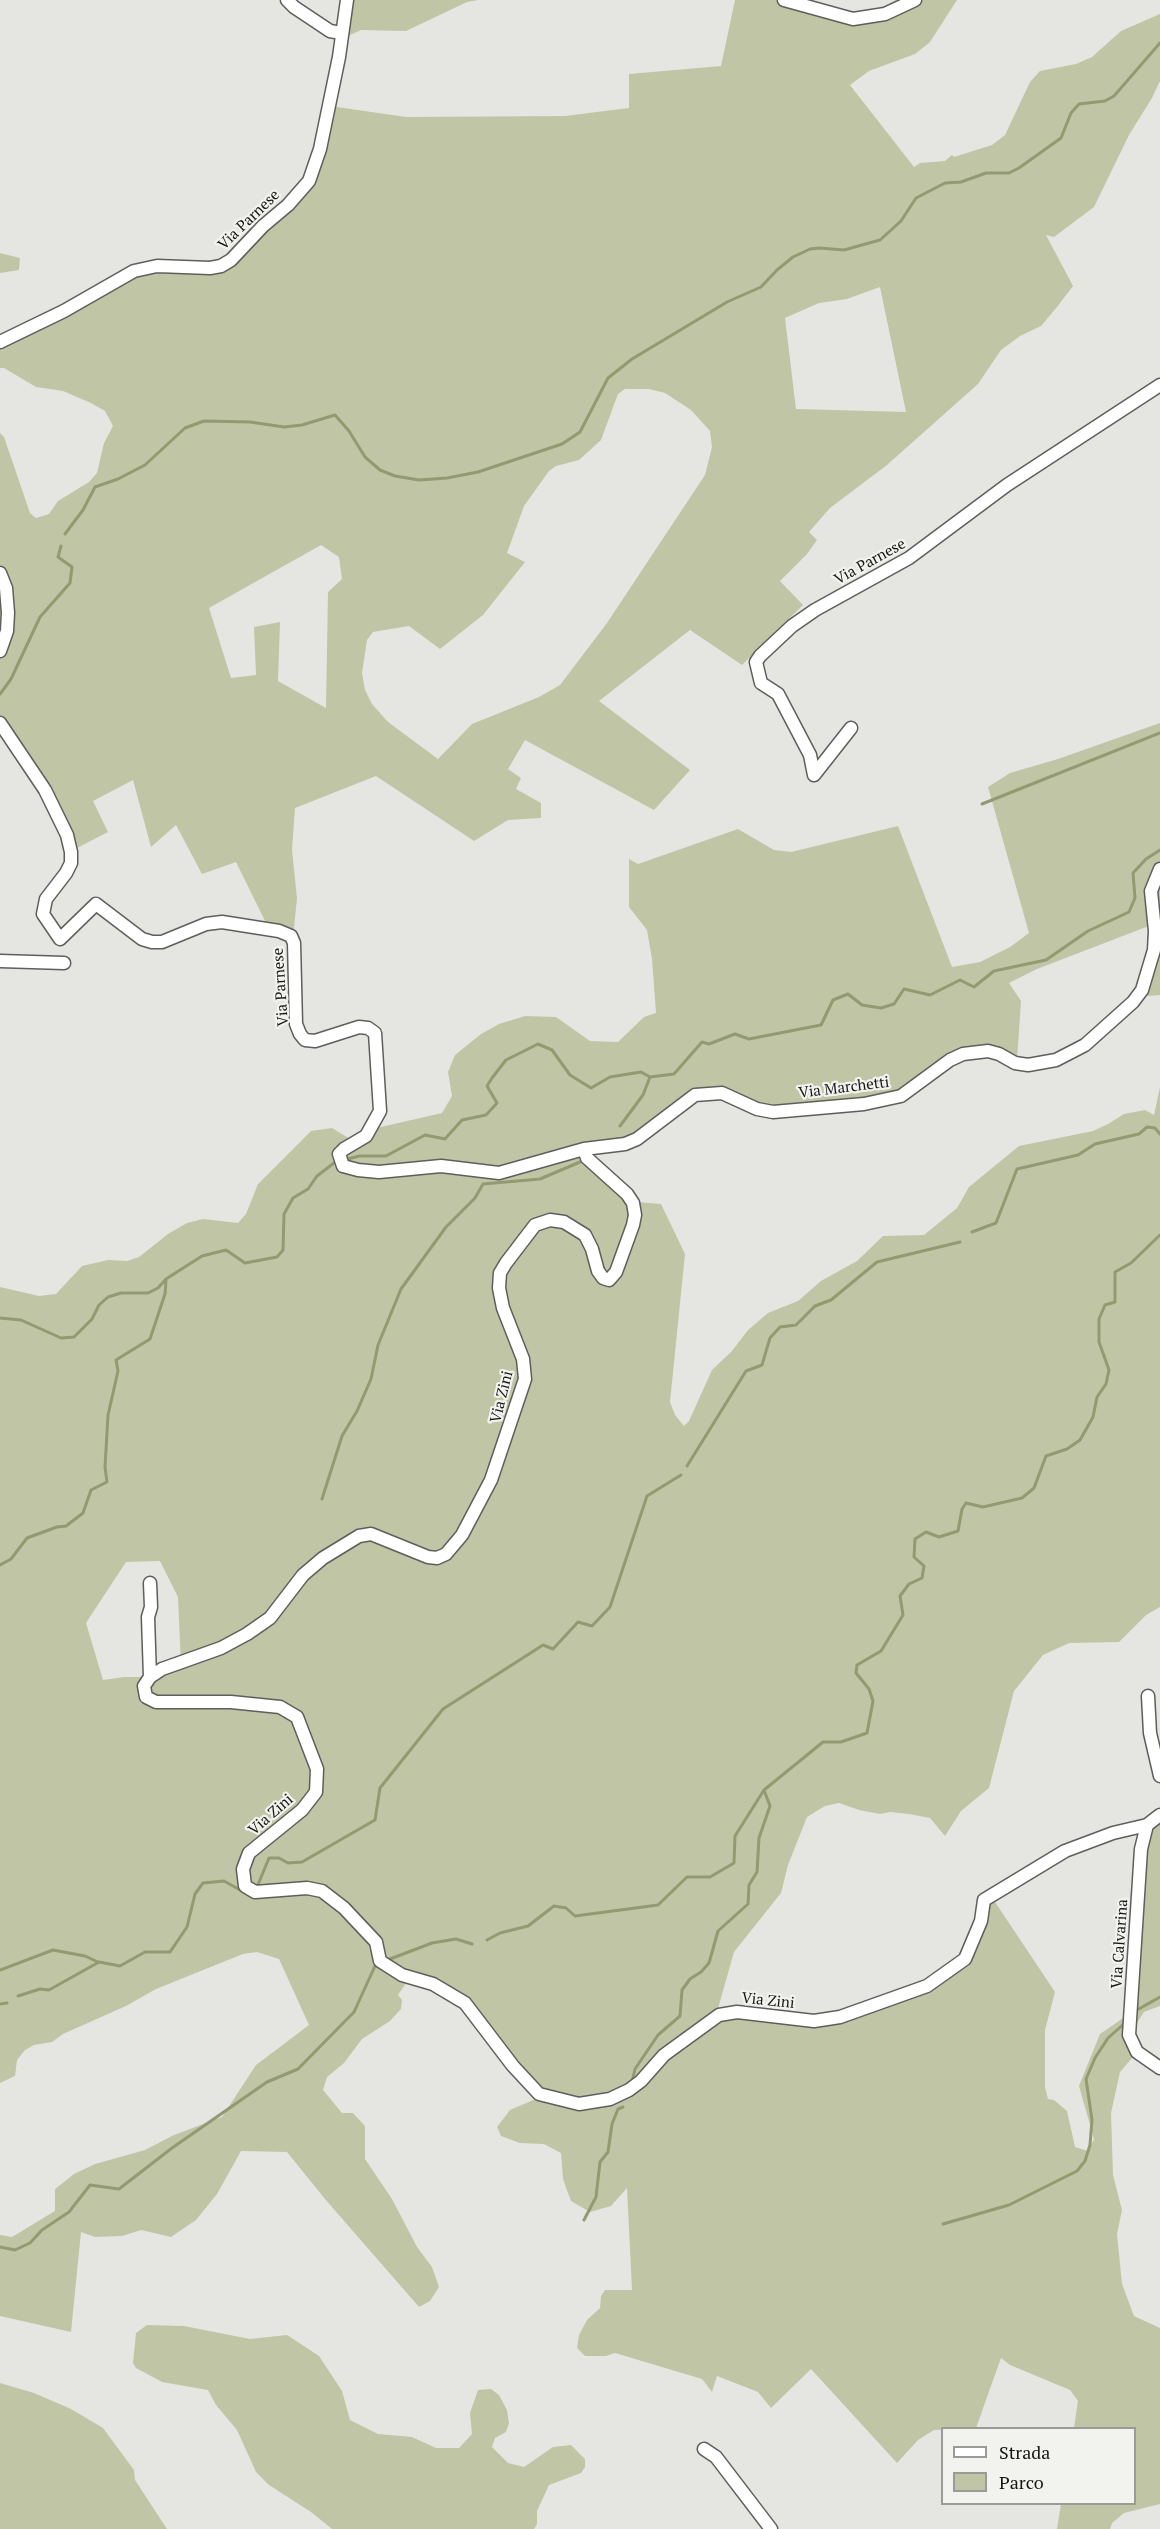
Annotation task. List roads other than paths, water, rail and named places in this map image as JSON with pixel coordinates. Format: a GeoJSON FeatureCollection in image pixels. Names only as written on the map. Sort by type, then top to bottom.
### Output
{"type":"FeatureCollection","features":[{"type":"Feature","properties":{"kind":"street"},"geometry":{"type":"LineString","coordinates":[[287,0],[330,31],[341,33]]}},
{"type":"Feature","properties":{"kind":"street","name":"Via Parnese"},"geometry":{"type":"LineString","coordinates":[[0,342],[64,311],[134,271],[157,266],[210,268],[231,260],[262,226],[288,205],[309,181],[322,139],[339,57],[347,0]]}},
{"type":"Feature","properties":{"kind":"street"},"geometry":{"type":"LineString","coordinates":[[784,0],[853,19],[885,14],[915,0]]}},
{"type":"Feature","properties":{"kind":"street","name":"Via Parnese"},"geometry":{"type":"LineString","coordinates":[[851,728],[814,775],[810,755],[778,694],[761,683],[756,662],[760,656],[792,626],[815,610],[909,558],[1007,485],[1160,386]]}},
{"type":"Feature","properties":{"kind":"street"},"geometry":{"type":"LineString","coordinates":[[0,573],[6,588],[8,613],[7,631],[0,651]]}},
{"type":"Feature","properties":{"kind":"street","name":"Via Parnese"},"geometry":{"type":"LineString","coordinates":[[0,723],[45,790],[67,835],[71,863],[61,881],[46,899],[43,914],[60,939],[96,904],[142,939],[152,942],[162,942],[206,924],[222,922],[291,936],[294,943],[296,1024],[305,1040],[315,1041],[359,1027],[368,1028],[375,1033],[380,1111],[366,1136],[339,1154],[343,1166],[378,1172],[441,1166],[477,1172]]}},
{"type":"Feature","properties":{"kind":"street","name":"Via Marchetti"},"geometry":{"type":"LineString","coordinates":[[477,1172],[499,1173],[585,1149],[625,1144],[637,1139],[695,1095],[722,1094],[757,1109],[773,1112],[864,1104],[901,1096],[950,1060],[963,1054],[988,1052],[999,1054],[1015,1063],[1028,1065],[1070,1055],[1085,1045],[1142,990],[1154,950],[1155,931],[1151,891],[1160,869]]}},
{"type":"Feature","properties":{"kind":"street"},"geometry":{"type":"LineString","coordinates":[[0,961],[64,963]]}},
{"type":"Feature","properties":{"kind":"street","name":"Via Zini"},"geometry":{"type":"LineString","coordinates":[[585,1149],[587,1158],[627,1194],[633,1203],[635,1215],[633,1225],[616,1272],[609,1280],[603,1278],[598,1271],[592,1249],[585,1236],[570,1226],[550,1220],[535,1225],[500,1273],[499,1288],[502,1308],[523,1359],[525,1379],[491,1480],[462,1535],[446,1554],[437,1558],[428,1557],[371,1534],[359,1536],[323,1558],[303,1575],[270,1618],[221,1648],[162,1669],[150,1677],[144,1686],[146,1697],[156,1702],[231,1702],[280,1707],[297,1717],[317,1769],[316,1792],[302,1810],[249,1853],[243,1869],[245,1886],[255,1892],[307,1888],[322,1891],[344,1908],[376,1942],[380,1961],[402,1975],[433,1984],[465,2002],[513,2066],[539,2094],[579,2104],[610,2099],[629,2090],[641,2081],[664,2055],[719,2015],[737,2012],[814,2021],[840,2017],[927,1986],[965,1959],[981,1920],[984,1900],[1065,1851],[1113,1833],[1147,1825]]}},
{"type":"Feature","properties":{"kind":"street"},"geometry":{"type":"LineString","coordinates":[[150,1583],[150,1677]]}},
{"type":"Feature","properties":{"kind":"street"},"geometry":{"type":"LineString","coordinates":[[1148,1696],[1150,1733],[1160,1776]]}},
{"type":"Feature","properties":{"kind":"street"},"geometry":{"type":"LineString","coordinates":[[1147,1825],[1160,1815]]}},
{"type":"Feature","properties":{"kind":"street","name":"Via Calvarina"},"geometry":{"type":"LineString","coordinates":[[1147,1825],[1141,1849],[1129,2036],[1137,2052],[1160,2068]]}},
{"type":"Feature","properties":{"kind":"street"},"geometry":{"type":"LineString","coordinates":[[704,2449],[716,2457],[771,2529]]}},
{"type":"Feature","properties":{"kind":"waterway"},"geometry":{"type":"LineString","coordinates":[[65,534],[83,510],[95,487],[118,479],[145,465],[185,428],[204,421],[250,422],[284,427],[302,425],[335,415],[349,431],[365,457],[380,470],[395,476],[419,480],[478,472],[562,444],[580,432],[608,378],[632,359],[727,302],[761,287],[793,257],[810,249],[844,250],[880,240],[901,221],[916,198],[945,183],[961,182],[986,173],[1009,173],[1019,168],[1061,138],[1071,113],[1079,104],[1105,101],[1114,96],[1160,43]]}},
{"type":"Feature","properties":{"kind":"waterway"},"geometry":{"type":"LineString","coordinates":[[0,694],[11,679],[40,617],[70,583],[72,567],[58,557],[61,546]]}},
{"type":"Feature","properties":{"kind":"waterway"},"geometry":{"type":"LineString","coordinates":[[982,804],[1160,733]]}},
{"type":"Feature","properties":{"kind":"waterway"},"geometry":{"type":"LineString","coordinates":[[348,1159],[359,1156],[386,1156],[425,1135],[445,1139],[462,1120],[486,1115],[497,1103],[487,1086],[492,1078],[506,1060],[538,1044],[552,1050],[570,1075],[591,1088],[610,1077],[641,1072],[650,1077],[674,1074],[702,1042],[709,1044],[735,1034],[749,1039],[821,1025],[833,1000],[848,994],[862,1005],[881,1008],[894,1004],[904,989],[930,995],[960,980],[974,987],[994,971],[1046,960],[1088,931],[1129,912],[1135,898],[1133,873],[1146,859],[1160,850]]}},
{"type":"Feature","properties":{"kind":"waterway"},"geometry":{"type":"LineString","coordinates":[[620,1126],[643,1095],[650,1077]]}},
{"type":"Feature","properties":{"kind":"waterway"},"geometry":{"type":"LineString","coordinates":[[972,1232],[996,1223],[1017,1169],[1078,1155],[1095,1144],[1139,1134],[1147,1127],[1155,1128],[1160,1134]]}},
{"type":"Feature","properties":{"kind":"waterway"},"geometry":{"type":"LineString","coordinates":[[322,1499],[342,1436],[357,1411],[371,1379],[378,1345],[401,1289],[446,1227],[475,1198],[483,1184],[540,1179],[580,1162]]}},
{"type":"Feature","properties":{"kind":"waterway"},"geometry":{"type":"LineString","coordinates":[[0,1318],[21,1320],[61,1338],[74,1337],[92,1319],[99,1305],[108,1297],[121,1293],[148,1293],[202,1256],[226,1250],[245,1263],[277,1257],[283,1250],[284,1214],[293,1198],[308,1189],[317,1176],[334,1163]]}},
{"type":"Feature","properties":{"kind":"waterway"},"geometry":{"type":"LineString","coordinates":[[632,2082],[635,2069],[658,2035],[680,2016],[682,1990],[690,1979],[709,1963],[718,1931],[748,1904],[749,1885],[757,1872],[759,1838],[770,1806],[764,1790],[823,1742],[841,1742],[867,1733],[873,1701],[869,1689],[856,1673],[857,1665],[881,1651],[903,1615],[900,1596],[909,1584],[922,1578],[924,1566],[914,1557],[915,1539],[926,1532],[939,1537],[958,1531],[962,1509],[966,1503],[983,1507],[1022,1498],[1034,1488],[1046,1456],[1067,1449],[1080,1440],[1093,1417],[1097,1397],[1106,1384],[1109,1370],[1099,1342],[1099,1319],[1105,1305],[1115,1302],[1115,1272],[1131,1263],[1160,1235]]}},
{"type":"Feature","properties":{"kind":"waterway"},"geometry":{"type":"LineString","coordinates":[[687,1466],[746,1371],[762,1365],[770,1338],[780,1327],[796,1325],[815,1306],[831,1300],[877,1262],[960,1242]]}},
{"type":"Feature","properties":{"kind":"waterway"},"geometry":{"type":"LineString","coordinates":[[0,1565],[11,1559],[27,1538],[66,1526],[83,1513],[91,1490],[107,1482],[105,1467],[108,1415],[118,1371],[116,1360],[150,1339],[165,1294],[166,1281]]}},
{"type":"Feature","properties":{"kind":"waterway"},"geometry":{"type":"LineString","coordinates":[[257,1887],[269,1858],[279,1858],[288,1863],[302,1862],[375,1820],[380,1788],[443,1709],[543,1645],[553,1649],[578,1622],[592,1626],[610,1607],[647,1496],[681,1475]]}},
{"type":"Feature","properties":{"kind":"waterway"},"geometry":{"type":"LineString","coordinates":[[487,1940],[500,1933],[528,1926],[554,1906],[566,1908],[575,1916],[658,1905],[687,1877],[710,1877],[734,1863],[735,1836],[764,1790]]}},
{"type":"Feature","properties":{"kind":"waterway"},"geometry":{"type":"LineString","coordinates":[[18,1996],[40,1989],[49,1990],[99,1962],[120,1966],[145,1952],[170,1952],[187,1927],[195,1894],[203,1883],[224,1881],[242,1891]]}},
{"type":"Feature","properties":{"kind":"waterway"},"geometry":{"type":"LineString","coordinates":[[390,1959],[432,1943],[456,1939],[472,1944]]}},
{"type":"Feature","properties":{"kind":"waterway"},"geometry":{"type":"LineString","coordinates":[[0,1970],[53,1950],[85,1956],[98,1962]]}},
{"type":"Feature","properties":{"kind":"waterway"},"geometry":{"type":"LineString","coordinates":[[0,2247],[15,2250],[30,2243],[42,2230],[69,2212],[90,2185],[119,2189],[172,2148],[267,2082],[298,2069],[354,2012],[375,1966]]}},
{"type":"Feature","properties":{"kind":"waterway"},"geometry":{"type":"LineString","coordinates":[[1137,2010],[1160,1997]]}},
{"type":"Feature","properties":{"kind":"waterway"},"geometry":{"type":"LineString","coordinates":[[0,2004],[7,2003]]}},
{"type":"Feature","properties":{"kind":"waterway"},"geometry":{"type":"LineString","coordinates":[[943,2224],[1009,2205],[1077,2171],[1085,2161],[1090,2145],[1092,2120],[1086,2079],[1095,2058],[1108,2038],[1125,2023]]}},
{"type":"Feature","properties":{"kind":"waterway"},"geometry":{"type":"LineString","coordinates":[[584,2220],[596,2197],[600,2162],[608,2152],[612,2124],[618,2109],[623,2107]]}}]}
